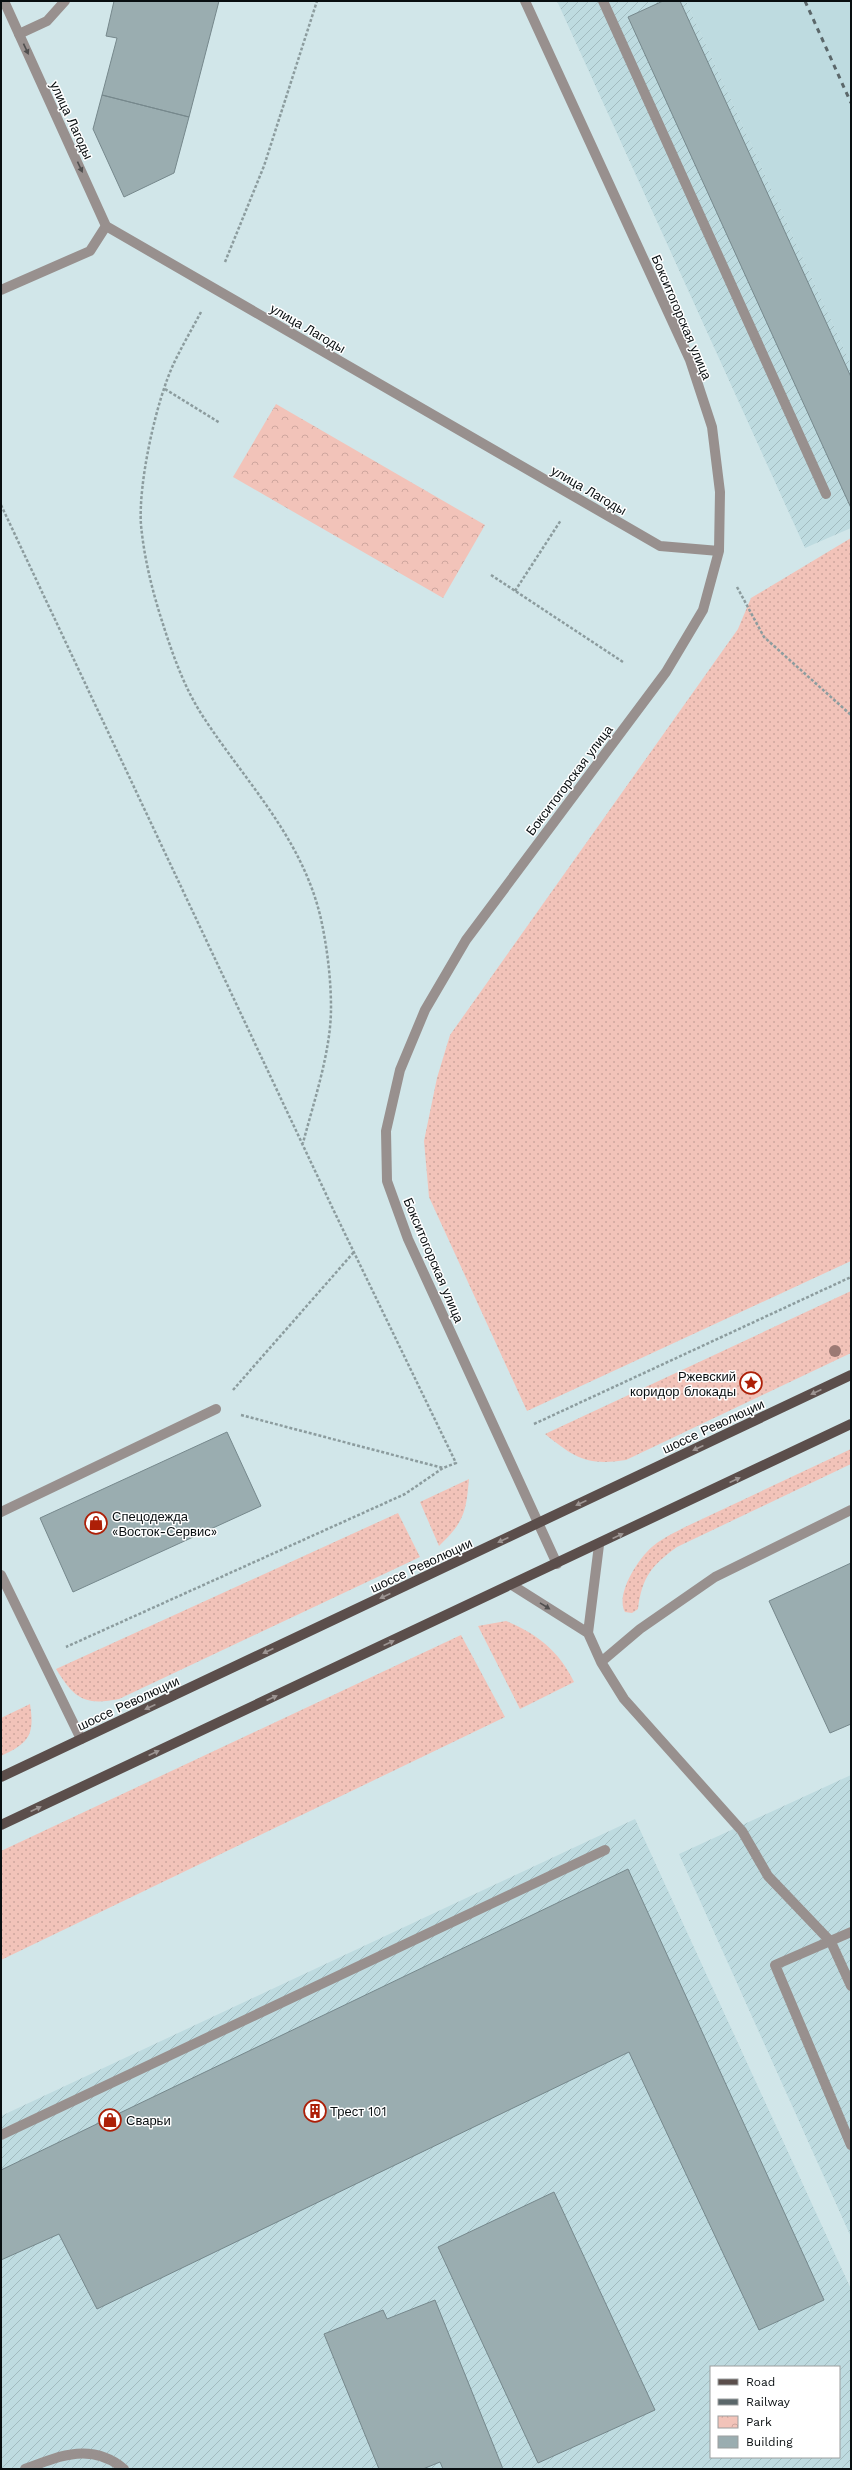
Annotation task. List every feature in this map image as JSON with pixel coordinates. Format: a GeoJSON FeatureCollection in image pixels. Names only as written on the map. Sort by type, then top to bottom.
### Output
{"type":"FeatureCollection","features":[{"type":"Feature","properties":{"kind":"main road","name":"шоссе Революции"},"geometry":{"type":"LineString","coordinates":[[1,1778],[851,1375]]}},
{"type":"Feature","properties":{"kind":"main road"},"geometry":{"type":"LineString","coordinates":[[1,1825],[599,1545],[851,1424]]}},
{"type":"Feature","properties":{"kind":"street","name":"улица Лагоды"},"geometry":{"type":"LineString","coordinates":[[4,1],[106,226],[214,290],[660,546],[719,551]]}},
{"type":"Feature","properties":{"kind":"street"},"geometry":{"type":"LineString","coordinates":[[19,34],[47,21],[65,1]]}},
{"type":"Feature","properties":{"kind":"street","name":"Бокситогорская улица"},"geometry":{"type":"LineString","coordinates":[[525,1],[690,360],[712,427],[720,492],[719,551],[704,610],[666,672],[466,940],[424,1010],[400,1070],[386,1131],[387,1181],[408,1238],[557,1564]]}},
{"type":"Feature","properties":{"kind":"street"},"geometry":{"type":"LineString","coordinates":[[603,1],[826,494]]}},
{"type":"Feature","properties":{"kind":"street"},"geometry":{"type":"LineString","coordinates":[[1,290],[90,251],[106,226]]}},
{"type":"Feature","properties":{"kind":"street"},"geometry":{"type":"LineString","coordinates":[[1,1512],[216,1409]]}},
{"type":"Feature","properties":{"kind":"street"},"geometry":{"type":"LineString","coordinates":[[602,1662],[640,1629],[715,1577],[851,1510]]}},
{"type":"Feature","properties":{"kind":"street"},"geometry":{"type":"LineString","coordinates":[[588,1633],[599,1545]]}},
{"type":"Feature","properties":{"kind":"street"},"geometry":{"type":"LineString","coordinates":[[1,1575],[81,1739]]}},
{"type":"Feature","properties":{"kind":"street"},"geometry":{"type":"LineString","coordinates":[[512,1586],[588,1633],[602,1662],[624,1699],[742,1831],[768,1876],[831,1942],[851,1986]]}},
{"type":"Feature","properties":{"kind":"street"},"geometry":{"type":"LineString","coordinates":[[1,2135],[605,1850]]}},
{"type":"Feature","properties":{"kind":"street"},"geometry":{"type":"LineString","coordinates":[[851,1932],[831,1942],[775,1964],[851,2145]]}},
{"type":"Feature","properties":{"kind":"street"},"geometry":{"type":"LineString","coordinates":[[25,2469],[65,2454],[85,2453],[116,2462],[124,2469]]}},
{"type":"Feature","properties":{"kind":"path"},"geometry":{"type":"LineString","coordinates":[[302,1144],[324,1057],[331,1009],[329,966],[321,918],[306,872],[289,837],[201,714],[173,658],[153,592],[141,524],[145,472],[158,406],[164,388],[173,364],[214,290],[264,166],[317,1]]}},
{"type":"Feature","properties":{"kind":"path"},"geometry":{"type":"LineString","coordinates":[[164,388],[220,423]]}},
{"type":"Feature","properties":{"kind":"path"},"geometry":{"type":"LineString","coordinates":[[515,591],[575,497]]}},
{"type":"Feature","properties":{"kind":"path"},"geometry":{"type":"LineString","coordinates":[[1,505],[302,1144],[456,1462],[443,1468],[405,1494],[41,1658]]}},
{"type":"Feature","properties":{"kind":"path"},"geometry":{"type":"LineString","coordinates":[[719,551],[764,638],[851,715]]}},
{"type":"Feature","properties":{"kind":"path"},"geometry":{"type":"LineString","coordinates":[[491,575],[623,662]]}},
{"type":"Feature","properties":{"kind":"path"},"geometry":{"type":"LineString","coordinates":[[354,1252],[216,1409],[443,1468]]}},
{"type":"Feature","properties":{"kind":"path"},"geometry":{"type":"LineString","coordinates":[[534,1424],[851,1276]]}},
{"type":"Feature","properties":{"kind":"shaded area"},"geometry":{"type":"Polygon","coordinates":[[[557,1],[686,1],[851,364],[851,528],[805,548],[557,1]]]}},
{"type":"Feature","properties":{"kind":"shaded area"},"geometry":{"type":"Polygon","coordinates":[[[686,1],[851,1],[851,364],[686,1]]]}},
{"type":"Feature","properties":{"kind":"shaded area"},"geometry":{"type":"Polygon","coordinates":[[[851,1775],[851,2237],[679,1854],[851,1775]]]}},
{"type":"Feature","properties":{"kind":"shaded area"},"geometry":{"type":"Polygon","coordinates":[[[635,1819],[851,2289],[851,2469],[1,2469],[1,2116],[635,1819]]]}},
{"type":"Feature","properties":{"kind":"green space"},"geometry":{"type":"Polygon","coordinates":[[[276,404],[485,525],[443,598],[233,477],[276,404]]]}},
{"type":"Feature","properties":{"kind":"green space"},"geometry":{"type":"Polygon","coordinates":[[[851,538],[851,1261],[527,1411],[429,1197],[424,1141],[437,1078],[450,1035],[738,629],[751,598],[851,538]]]}},
{"type":"Feature","properties":{"kind":"green space"},"geometry":{"type":"Polygon","coordinates":[[[851,1291],[851,1353],[626,1460],[613,1462],[591,1461],[565,1449],[545,1434],[851,1291]]]}},
{"type":"Feature","properties":{"kind":"green space"},"geometry":{"type":"Polygon","coordinates":[[[851,1449],[851,1464],[677,1547],[661,1560],[650,1573],[642,1588],[638,1609],[632,1613],[625,1612],[623,1598],[628,1581],[636,1565],[658,1542],[683,1528],[851,1449]]]}},
{"type":"Feature","properties":{"kind":"green space"},"geometry":{"type":"Polygon","coordinates":[[[469,1479],[465,1509],[459,1523],[439,1546],[420,1502],[469,1479]]]}},
{"type":"Feature","properties":{"kind":"green space"},"geometry":{"type":"Polygon","coordinates":[[[398,1513],[420,1557],[119,1699],[97,1701],[81,1698],[62,1679],[56,1669],[398,1513]]]}},
{"type":"Feature","properties":{"kind":"green space"},"geometry":{"type":"Polygon","coordinates":[[[506,1621],[528,1632],[546,1645],[561,1661],[574,1682],[520,1709],[478,1626],[506,1621]]]}},
{"type":"Feature","properties":{"kind":"green space"},"geometry":{"type":"Polygon","coordinates":[[[461,1635],[505,1717],[1,1960],[1,1851],[461,1635]]]}},
{"type":"Feature","properties":{"kind":"green space"},"geometry":{"type":"Polygon","coordinates":[[[30,1704],[32,1723],[28,1737],[18,1747],[1,1756],[1,1718],[30,1704]]]}},
{"type":"Feature","properties":{"kind":"building"},"geometry":{"type":"Polygon","coordinates":[[[114,1],[219,1],[189,117],[102,95],[117,38],[106,36],[114,1]]]}},
{"type":"Feature","properties":{"kind":"building"},"geometry":{"type":"Polygon","coordinates":[[[663,1],[680,1],[851,377],[851,508],[628,17],[663,1]]]}},
{"type":"Feature","properties":{"kind":"building"},"geometry":{"type":"Polygon","coordinates":[[[102,95],[189,117],[174,173],[124,197],[93,129],[102,95]]]}},
{"type":"Feature","properties":{"kind":"building"},"geometry":{"type":"Polygon","coordinates":[[[227,1432],[261,1506],[73,1592],[40,1518],[227,1432]]]}},
{"type":"Feature","properties":{"kind":"building"},"geometry":{"type":"Polygon","coordinates":[[[851,1563],[851,1724],[830,1733],[769,1601],[851,1563]]]}},
{"type":"Feature","properties":{"kind":"building","name":"Трест 101"},"geometry":{"type":"Polygon","coordinates":[[[628,1869],[824,2300],[759,2330],[629,2052],[97,2309],[59,2234],[1,2260],[1,2170],[628,1869]]]}},
{"type":"Feature","properties":{"kind":"building"},"geometry":{"type":"Polygon","coordinates":[[[554,2192],[655,2410],[538,2463],[438,2247],[554,2192]]]}},
{"type":"Feature","properties":{"kind":"building"},"geometry":{"type":"Polygon","coordinates":[[[435,2300],[503,2469],[443,2469],[440,2462],[423,2469],[379,2469],[324,2334],[383,2310],[387,2319],[435,2300]]]}},
{"type":"Feature","properties":{"kind":"railway"},"geometry":{"type":"LineString","coordinates":[[805,1],[851,103]]}},
{"type":"Feature","properties":{"kind":"place","name":"Ржевский коридор блокады"},"geometry":{"type":"Point","coordinates":[751,1383]}},
{"type":"Feature","properties":{"kind":"place","name":"Спецодежда «Восток-Сервис»"},"geometry":{"type":"Point","coordinates":[96,1523]}},
{"type":"Feature","properties":{"kind":"place","name":"Трест 101"},"geometry":{"type":"Point","coordinates":[315,2111]}},
{"type":"Feature","properties":{"kind":"place","name":"Сварьи"},"geometry":{"type":"Point","coordinates":[110,2120]}}]}
